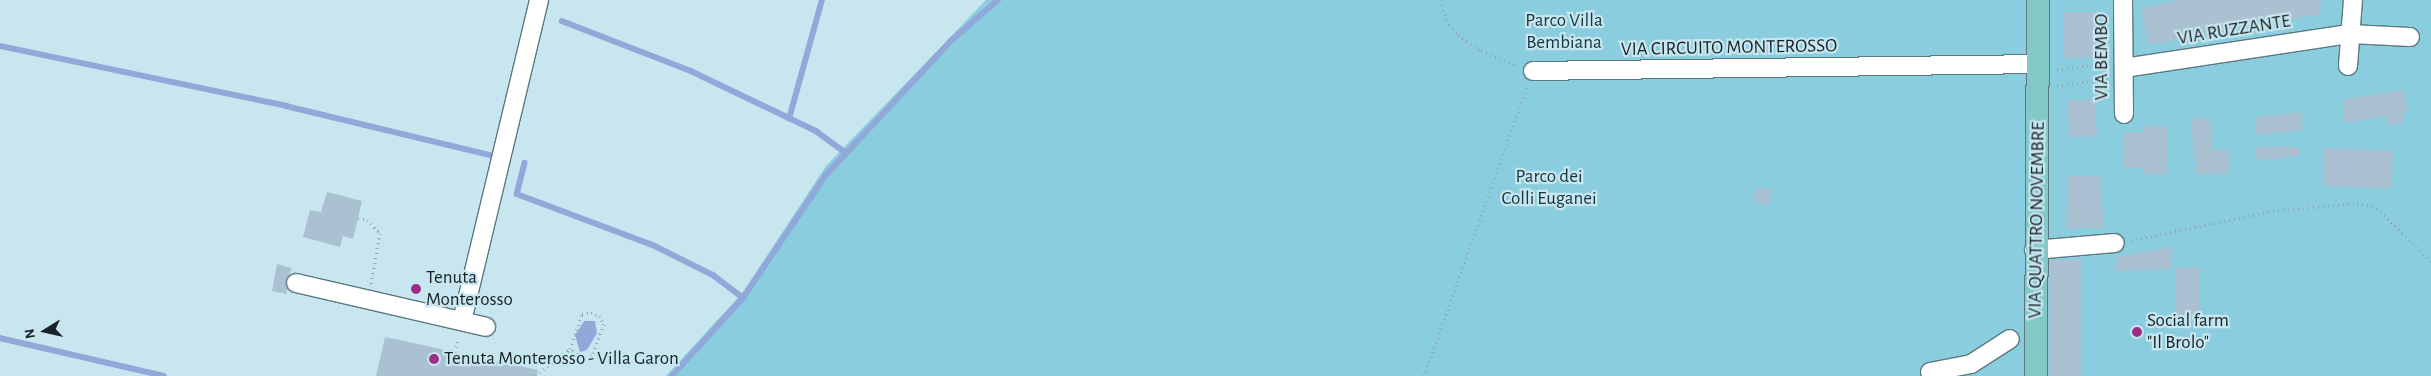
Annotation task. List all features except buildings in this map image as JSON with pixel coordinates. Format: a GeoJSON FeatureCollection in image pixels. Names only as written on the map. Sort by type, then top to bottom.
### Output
{"type":"FeatureCollection","features":[{"type":"Feature","properties":{"kind":"main road","name":"VIA QUATTRO NOVEMBRE"},"geometry":{"type":"LineString","coordinates":[[2036,376],[2034,250],[2046,67],[2038,0]]}},
{"type":"Feature","properties":{"kind":"street"},"geometry":{"type":"LineString","coordinates":[[462,321],[539,0]]}},
{"type":"Feature","properties":{"kind":"street","name":"VIA BEMBO"},"geometry":{"type":"LineString","coordinates":[[2123,0],[2124,114]]}},
{"type":"Feature","properties":{"kind":"street"},"geometry":{"type":"LineString","coordinates":[[2348,66],[2353,0]]}},
{"type":"Feature","properties":{"kind":"street","name":"VIA RUZZANTE"},"geometry":{"type":"LineString","coordinates":[[2123,68],[2350,34],[2410,37]]}},
{"type":"Feature","properties":{"kind":"street","name":"VIA CIRCUITO MONTEROSSO"},"geometry":{"type":"LineString","coordinates":[[1533,71],[2046,67]]}},
{"type":"Feature","properties":{"kind":"street"},"geometry":{"type":"LineString","coordinates":[[2034,250],[2115,243]]}},
{"type":"Feature","properties":{"kind":"street"},"geometry":{"type":"LineString","coordinates":[[296,284],[486,326]]}},
{"type":"Feature","properties":{"kind":"street"},"geometry":{"type":"LineString","coordinates":[[1930,372],[1971,364],[2010,339]]}},
{"type":"Feature","properties":{"kind":"path"},"geometry":{"type":"LineString","coordinates":[[1424,376],[1533,71],[1481,52],[1458,36],[1449,25],[1440,0]]}},
{"type":"Feature","properties":{"kind":"path"},"geometry":{"type":"LineString","coordinates":[[2046,67],[2123,68]]}},
{"type":"Feature","properties":{"kind":"path"},"geometry":{"type":"LineString","coordinates":[[2052,87],[2123,68]]}},
{"type":"Feature","properties":{"kind":"path"},"geometry":{"type":"LineString","coordinates":[[2115,243],[2273,211],[2357,203],[2377,208],[2431,262]]}},
{"type":"Feature","properties":{"kind":"path"},"geometry":{"type":"LineString","coordinates":[[358,218],[367,220],[380,233],[368,300]]}},
{"type":"Feature","properties":{"kind":"path"},"geometry":{"type":"LineString","coordinates":[[536,376],[570,349],[582,314],[591,312],[599,316],[604,324],[592,355],[585,360],[570,349]]}},
{"type":"Feature","properties":{"kind":"green space","name":"Parco dei Colli Euganei"},"geometry":{"type":"Polygon","coordinates":[[[986,0],[2431,0],[2431,376],[666,376],[743,292],[826,166],[986,0]]]}},
{"type":"Feature","properties":{"kind":"shaded area"},"geometry":{"type":"Polygon","coordinates":[[[584,321],[595,321],[597,333],[587,350],[580,352],[575,335],[584,321]]]}},
{"type":"Feature","properties":{"kind":"waterway"},"geometry":{"type":"LineString","coordinates":[[789,119],[822,0]]}},
{"type":"Feature","properties":{"kind":"waterway"},"geometry":{"type":"LineString","coordinates":[[672,376],[743,298],[826,175],[952,40],[998,0]]}},
{"type":"Feature","properties":{"kind":"waterway"},"geometry":{"type":"LineString","coordinates":[[562,21],[691,71],[816,131],[846,153]]}},
{"type":"Feature","properties":{"kind":"waterway"},"geometry":{"type":"LineString","coordinates":[[0,46],[286,106],[494,156]]}},
{"type":"Feature","properties":{"kind":"waterway"},"geometry":{"type":"LineString","coordinates":[[525,163],[517,194],[655,246],[713,275],[743,298]]}},
{"type":"Feature","properties":{"kind":"waterway"},"geometry":{"type":"LineString","coordinates":[[0,338],[164,376]]}},
{"type":"Feature","properties":{"kind":"place","name":"Tenuta Monterosso"},"geometry":{"type":"Point","coordinates":[416,289]}},
{"type":"Feature","properties":{"kind":"place","name":"Social farm \"Il Brolo\""},"geometry":{"type":"Point","coordinates":[2137,332]}},
{"type":"Feature","properties":{"kind":"place","name":"Tenuta Monterosso - Villa Garon"},"geometry":{"type":"Point","coordinates":[434,359]}},
{"type":"Feature","properties":{"kind":"park label","name":"Parco Villa Bembiana"},"geometry":{"type":"Point","coordinates":[1564,32]}}]}
